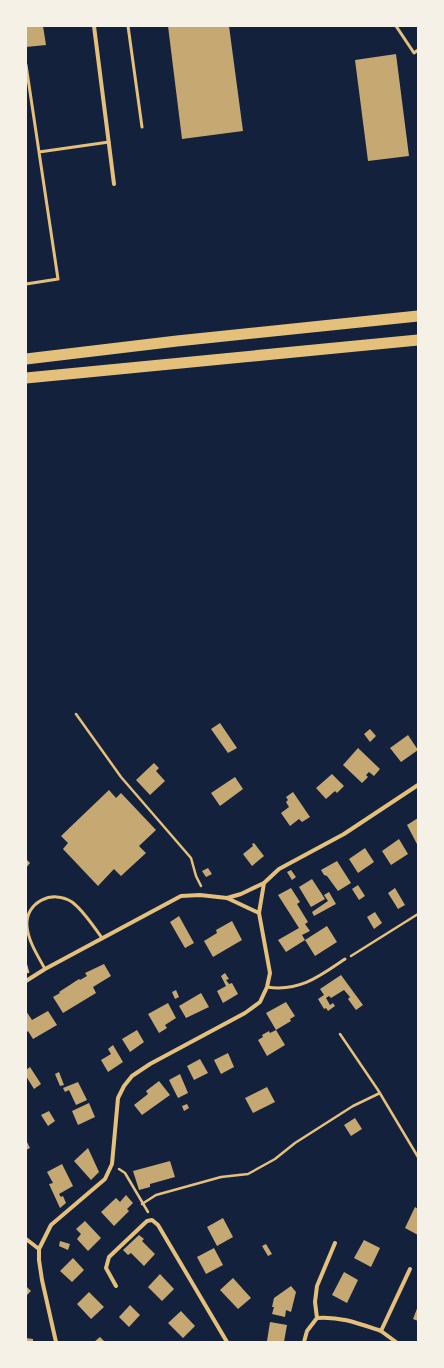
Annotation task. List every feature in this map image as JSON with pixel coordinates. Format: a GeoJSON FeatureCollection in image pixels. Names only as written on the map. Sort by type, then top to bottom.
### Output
{"type":"FeatureCollection","features":[{"type":"Feature","properties":{"kind":"highway"},"geometry":{"type":"LineString","coordinates":[[26,359],[177,341],[418,316]]}},
{"type":"Feature","properties":{"kind":"highway"},"geometry":{"type":"LineString","coordinates":[[26,378],[418,340]]}},
{"type":"Feature","properties":{"kind":"street"},"geometry":{"type":"LineString","coordinates":[[94,26],[114,184]]}},
{"type":"Feature","properties":{"kind":"street"},"geometry":{"type":"LineString","coordinates":[[227,898],[241,894],[264,883],[279,868],[344,834],[418,785]]}},
{"type":"Feature","properties":{"kind":"street"},"geometry":{"type":"LineString","coordinates":[[56,1342],[42,1280],[39,1260],[40,1249],[52,1225],[105,1179],[112,1164],[118,1098],[124,1086],[132,1076],[150,1064],[245,1013],[260,1002],[267,987],[270,973],[259,913],[264,883]]}},
{"type":"Feature","properties":{"kind":"street"},"geometry":{"type":"LineString","coordinates":[[26,981],[45,968],[181,896],[227,898],[259,913]]}},
{"type":"Feature","properties":{"kind":"street"},"geometry":{"type":"LineString","coordinates":[[116,1286],[106,1268],[109,1257],[147,1221],[152,1220],[158,1225],[227,1342]]}},
{"type":"Feature","properties":{"kind":"street"},"geometry":{"type":"LineString","coordinates":[[26,1239],[40,1249]]}},
{"type":"Feature","properties":{"kind":"street"},"geometry":{"type":"LineString","coordinates":[[318,1318],[315,1302],[317,1286],[336,1243]]}},
{"type":"Feature","properties":{"kind":"street"},"geometry":{"type":"LineString","coordinates":[[381,1331],[410,1269]]}},
{"type":"Feature","properties":{"kind":"street"},"geometry":{"type":"LineString","coordinates":[[304,1342],[307,1331],[318,1318],[332,1317],[381,1331],[396,1342]]}},
{"type":"Feature","properties":{"kind":"lane"},"geometry":{"type":"LineString","coordinates":[[128,26],[142,127]]}},
{"type":"Feature","properties":{"kind":"lane"},"geometry":{"type":"LineString","coordinates":[[396,26],[414,53],[418,50]]}},
{"type":"Feature","properties":{"kind":"lane"},"geometry":{"type":"LineString","coordinates":[[26,65],[58,279],[26,284]]}},
{"type":"Feature","properties":{"kind":"lane"},"geometry":{"type":"LineString","coordinates":[[39,152],[109,142]]}},
{"type":"Feature","properties":{"kind":"lane"},"geometry":{"type":"LineString","coordinates":[[45,968],[29,938],[27,925],[33,906],[48,897],[60,897],[72,902],[86,916],[102,938]]}},
{"type":"Feature","properties":{"kind":"lane"},"geometry":{"type":"LineString","coordinates":[[267,987],[277,989],[296,987],[314,980],[346,959]]}},
{"type":"Feature","properties":{"kind":"path"},"geometry":{"type":"LineString","coordinates":[[76,714],[121,777],[191,858],[196,876],[206,896]]}},
{"type":"Feature","properties":{"kind":"path"},"geometry":{"type":"LineString","coordinates":[[346,959],[418,914]]}},
{"type":"Feature","properties":{"kind":"path"},"geometry":{"type":"LineString","coordinates":[[340,1034],[380,1093],[418,1157]]}},
{"type":"Feature","properties":{"kind":"path"},"geometry":{"type":"LineString","coordinates":[[142,1204],[156,1195],[221,1177],[248,1174],[275,1159],[295,1143],[353,1106],[380,1093]]}},
{"type":"Feature","properties":{"kind":"path"},"geometry":{"type":"LineString","coordinates":[[112,1164],[125,1173],[152,1220]]}},
{"type":"Feature","properties":{"kind":"building"},"geometry":{"type":"Polygon","coordinates":[[[26,26],[43,26],[46,45],[26,47],[26,26]]]}},
{"type":"Feature","properties":{"kind":"building"},"geometry":{"type":"Polygon","coordinates":[[[168,26],[229,26],[243,131],[182,139],[168,26]]]}},
{"type":"Feature","properties":{"kind":"building"},"geometry":{"type":"Polygon","coordinates":[[[396,54],[409,156],[368,161],[355,60],[396,54]]]}},
{"type":"Feature","properties":{"kind":"building"},"geometry":{"type":"Polygon","coordinates":[[[220,723],[237,748],[228,753],[211,729],[220,723]]]}},
{"type":"Feature","properties":{"kind":"building"},"geometry":{"type":"Polygon","coordinates":[[[370,729],[376,736],[370,742],[364,734],[370,729]]]}},
{"type":"Feature","properties":{"kind":"building"},"geometry":{"type":"Polygon","coordinates":[[[408,735],[418,750],[401,762],[390,748],[408,735]]]}},
{"type":"Feature","properties":{"kind":"building"},"geometry":{"type":"Polygon","coordinates":[[[358,748],[380,769],[374,776],[369,772],[366,775],[368,777],[362,783],[343,765],[358,748]]]}},
{"type":"Feature","properties":{"kind":"building"},"geometry":{"type":"Polygon","coordinates":[[[154,763],[159,768],[156,771],[165,781],[150,795],[136,780],[154,763]]]}},
{"type":"Feature","properties":{"kind":"building"},"geometry":{"type":"Polygon","coordinates":[[[332,774],[344,786],[337,793],[335,791],[326,799],[316,788],[332,774]]]}},
{"type":"Feature","properties":{"kind":"building"},"geometry":{"type":"Polygon","coordinates":[[[235,777],[243,789],[220,806],[211,793],[235,777]]]}},
{"type":"Feature","properties":{"kind":"building"},"geometry":{"type":"Polygon","coordinates":[[[109,790],[116,798],[121,793],[156,830],[139,846],[146,853],[121,876],[114,869],[98,886],[63,849],[68,843],[61,836],[109,790]]]}},
{"type":"Feature","properties":{"kind":"building"},"geometry":{"type":"Polygon","coordinates":[[[293,792],[310,817],[302,822],[299,819],[290,826],[281,813],[289,807],[286,802],[288,800],[286,797],[293,792]]]}},
{"type":"Feature","properties":{"kind":"building"},"geometry":{"type":"Polygon","coordinates":[[[418,818],[418,846],[407,825],[418,818]]]}},
{"type":"Feature","properties":{"kind":"building"},"geometry":{"type":"Polygon","coordinates":[[[399,839],[408,854],[391,865],[382,851],[399,839]]]}},
{"type":"Feature","properties":{"kind":"building"},"geometry":{"type":"Polygon","coordinates":[[[254,843],[264,856],[252,866],[243,854],[253,846],[252,844],[254,843]]]}},
{"type":"Feature","properties":{"kind":"building"},"geometry":{"type":"Polygon","coordinates":[[[365,848],[374,862],[358,873],[349,859],[365,848]]]}},
{"type":"Feature","properties":{"kind":"building"},"geometry":{"type":"Polygon","coordinates":[[[26,859],[30,863],[26,868],[26,859]]]}},
{"type":"Feature","properties":{"kind":"building"},"geometry":{"type":"Polygon","coordinates":[[[337,861],[351,883],[338,891],[321,870],[337,861]]]}},
{"type":"Feature","properties":{"kind":"building"},"geometry":{"type":"Polygon","coordinates":[[[208,868],[212,874],[206,877],[202,871],[208,868]]]}},
{"type":"Feature","properties":{"kind":"building"},"geometry":{"type":"Polygon","coordinates":[[[291,870],[296,877],[292,880],[287,872],[291,870]]]}},
{"type":"Feature","properties":{"kind":"building"},"geometry":{"type":"Polygon","coordinates":[[[312,879],[325,899],[311,907],[299,887],[312,879]]]}},
{"type":"Feature","properties":{"kind":"building"},"geometry":{"type":"Polygon","coordinates":[[[358,885],[365,896],[359,900],[352,889],[358,885]]]}},
{"type":"Feature","properties":{"kind":"building"},"geometry":{"type":"Polygon","coordinates":[[[291,888],[300,902],[297,904],[308,922],[305,924],[310,931],[302,935],[305,940],[286,952],[278,940],[299,928],[278,895],[291,888]]]}},
{"type":"Feature","properties":{"kind":"building"},"geometry":{"type":"Polygon","coordinates":[[[395,888],[405,905],[398,909],[388,893],[395,888]]]}},
{"type":"Feature","properties":{"kind":"building"},"geometry":{"type":"Polygon","coordinates":[[[329,892],[336,904],[314,916],[312,912],[328,901],[324,895],[329,892]]]}},
{"type":"Feature","properties":{"kind":"building"},"geometry":{"type":"Polygon","coordinates":[[[375,912],[382,923],[374,929],[367,917],[375,912]]]}},
{"type":"Feature","properties":{"kind":"building"},"geometry":{"type":"Polygon","coordinates":[[[179,916],[194,943],[185,948],[170,922],[179,916]]]}},
{"type":"Feature","properties":{"kind":"building"},"geometry":{"type":"Polygon","coordinates":[[[232,921],[242,940],[213,957],[204,941],[217,933],[216,930],[232,921]]]}},
{"type":"Feature","properties":{"kind":"building"},"geometry":{"type":"Polygon","coordinates":[[[327,926],[337,942],[315,956],[305,940],[327,926]]]}},
{"type":"Feature","properties":{"kind":"building"},"geometry":{"type":"Polygon","coordinates":[[[104,964],[111,976],[93,987],[96,993],[63,1013],[53,997],[79,979],[80,980],[87,976],[85,973],[104,964]]]}},
{"type":"Feature","properties":{"kind":"building"},"geometry":{"type":"Polygon","coordinates":[[[225,973],[229,979],[226,980],[229,984],[232,983],[238,994],[223,1003],[217,991],[226,986],[221,976],[225,973]]]}},
{"type":"Feature","properties":{"kind":"building"},"geometry":{"type":"Polygon","coordinates":[[[341,975],[363,1005],[356,1010],[348,999],[350,997],[344,990],[331,998],[329,996],[326,998],[330,1005],[333,1003],[335,1006],[328,1011],[326,1008],[324,1009],[318,999],[324,995],[320,989],[341,975]]]}},
{"type":"Feature","properties":{"kind":"building"},"geometry":{"type":"Polygon","coordinates":[[[176,990],[179,997],[175,999],[172,992],[176,990]]]}},
{"type":"Feature","properties":{"kind":"building"},"geometry":{"type":"Polygon","coordinates":[[[201,993],[209,1007],[186,1018],[179,1006],[201,993]]]}},
{"type":"Feature","properties":{"kind":"building"},"geometry":{"type":"Polygon","coordinates":[[[286,1002],[295,1016],[290,1019],[291,1021],[276,1030],[266,1013],[286,1002]]]}},
{"type":"Feature","properties":{"kind":"building"},"geometry":{"type":"Polygon","coordinates":[[[168,1003],[176,1018],[165,1025],[167,1028],[159,1033],[148,1014],[168,1003]]]}},
{"type":"Feature","properties":{"kind":"building"},"geometry":{"type":"Polygon","coordinates":[[[26,1011],[32,1020],[48,1011],[57,1025],[33,1039],[28,1031],[26,1033],[26,1011]]]}},
{"type":"Feature","properties":{"kind":"building"},"geometry":{"type":"Polygon","coordinates":[[[137,1030],[144,1042],[130,1052],[122,1039],[137,1030]]]}},
{"type":"Feature","properties":{"kind":"building"},"geometry":{"type":"Polygon","coordinates":[[[276,1030],[285,1045],[267,1056],[258,1040],[263,1037],[262,1035],[269,1031],[270,1033],[276,1030]]]}},
{"type":"Feature","properties":{"kind":"building"},"geometry":{"type":"Polygon","coordinates":[[[113,1045],[123,1062],[108,1072],[101,1060],[111,1054],[108,1049],[113,1045]]]}},
{"type":"Feature","properties":{"kind":"building"},"geometry":{"type":"Polygon","coordinates":[[[228,1053],[234,1067],[221,1074],[214,1060],[228,1053]]]}},
{"type":"Feature","properties":{"kind":"building"},"geometry":{"type":"Polygon","coordinates":[[[200,1059],[208,1073],[194,1080],[187,1066],[200,1059]]]}},
{"type":"Feature","properties":{"kind":"building"},"geometry":{"type":"Polygon","coordinates":[[[30,1067],[41,1084],[34,1089],[26,1076],[26,1070],[30,1067]]]}},
{"type":"Feature","properties":{"kind":"building"},"geometry":{"type":"Polygon","coordinates":[[[59,1072],[64,1085],[60,1086],[55,1074],[59,1072]]]}},
{"type":"Feature","properties":{"kind":"building"},"geometry":{"type":"Polygon","coordinates":[[[180,1074],[188,1093],[178,1098],[169,1080],[180,1074]]]}},
{"type":"Feature","properties":{"kind":"building"},"geometry":{"type":"Polygon","coordinates":[[[159,1081],[170,1095],[142,1115],[134,1105],[148,1094],[146,1091],[159,1081]]]}},
{"type":"Feature","properties":{"kind":"building"},"geometry":{"type":"Polygon","coordinates":[[[78,1082],[87,1100],[76,1105],[69,1090],[65,1092],[63,1088],[78,1082]]]}},
{"type":"Feature","properties":{"kind":"building"},"geometry":{"type":"Polygon","coordinates":[[[267,1087],[275,1102],[253,1113],[245,1098],[267,1087]]]}},
{"type":"Feature","properties":{"kind":"building"},"geometry":{"type":"Polygon","coordinates":[[[89,1103],[95,1117],[78,1125],[72,1111],[89,1103]]]}},
{"type":"Feature","properties":{"kind":"building"},"geometry":{"type":"Polygon","coordinates":[[[187,1104],[189,1108],[184,1111],[182,1106],[187,1104]]]}},
{"type":"Feature","properties":{"kind":"building"},"geometry":{"type":"Polygon","coordinates":[[[49,1111],[55,1121],[48,1126],[41,1115],[49,1111]]]}},
{"type":"Feature","properties":{"kind":"building"},"geometry":{"type":"Polygon","coordinates":[[[355,1118],[362,1129],[351,1136],[344,1125],[355,1118]]]}},
{"type":"Feature","properties":{"kind":"building"},"geometry":{"type":"Polygon","coordinates":[[[26,1140],[30,1148],[26,1150],[26,1140]]]}},
{"type":"Feature","properties":{"kind":"building"},"geometry":{"type":"Polygon","coordinates":[[[88,1148],[99,1172],[91,1180],[74,1161],[88,1148]]]}},
{"type":"Feature","properties":{"kind":"building"},"geometry":{"type":"Polygon","coordinates":[[[170,1161],[175,1177],[150,1184],[150,1187],[139,1190],[133,1171],[170,1161]]]}},
{"type":"Feature","properties":{"kind":"building"},"geometry":{"type":"Polygon","coordinates":[[[62,1164],[73,1186],[59,1194],[61,1197],[63,1196],[66,1203],[60,1208],[49,1184],[53,1183],[47,1172],[62,1164]]]}},
{"type":"Feature","properties":{"kind":"building"},"geometry":{"type":"Polygon","coordinates":[[[126,1195],[133,1203],[127,1209],[129,1211],[114,1226],[101,1212],[116,1198],[120,1202],[126,1195]]]}},
{"type":"Feature","properties":{"kind":"building"},"geometry":{"type":"Polygon","coordinates":[[[415,1207],[418,1209],[418,1235],[405,1228],[415,1207]]]}},
{"type":"Feature","properties":{"kind":"building"},"geometry":{"type":"Polygon","coordinates":[[[223,1218],[233,1237],[217,1246],[207,1227],[223,1218]]]}},
{"type":"Feature","properties":{"kind":"building"},"geometry":{"type":"Polygon","coordinates":[[[85,1221],[101,1238],[88,1251],[77,1239],[81,1234],[76,1229],[85,1221]]]}},
{"type":"Feature","properties":{"kind":"building"},"geometry":{"type":"Polygon","coordinates":[[[139,1235],[144,1239],[142,1241],[155,1254],[144,1266],[131,1253],[128,1255],[123,1250],[139,1235]]]}},
{"type":"Feature","properties":{"kind":"building"},"geometry":{"type":"Polygon","coordinates":[[[364,1240],[380,1248],[371,1267],[354,1258],[364,1240]]]}},
{"type":"Feature","properties":{"kind":"building"},"geometry":{"type":"Polygon","coordinates":[[[60,1241],[70,1244],[68,1250],[59,1246],[60,1241]]]}},
{"type":"Feature","properties":{"kind":"building"},"geometry":{"type":"Polygon","coordinates":[[[266,1244],[272,1254],[268,1256],[262,1246],[266,1244]]]}},
{"type":"Feature","properties":{"kind":"building"},"geometry":{"type":"Polygon","coordinates":[[[214,1248],[223,1265],[206,1274],[197,1257],[214,1248]]]}},
{"type":"Feature","properties":{"kind":"building"},"geometry":{"type":"Polygon","coordinates":[[[73,1258],[84,1270],[72,1282],[60,1271],[73,1258]]]}},
{"type":"Feature","properties":{"kind":"building"},"geometry":{"type":"Polygon","coordinates":[[[344,1272],[358,1280],[347,1303],[332,1295],[344,1272]]]}},
{"type":"Feature","properties":{"kind":"building"},"geometry":{"type":"Polygon","coordinates":[[[160,1274],[174,1289],[162,1301],[148,1287],[160,1274]]]}},
{"type":"Feature","properties":{"kind":"building"},"geometry":{"type":"Polygon","coordinates":[[[233,1278],[251,1298],[238,1309],[220,1290],[233,1278]]]}},
{"type":"Feature","properties":{"kind":"building"},"geometry":{"type":"Polygon","coordinates":[[[26,1286],[31,1291],[26,1296],[26,1286]]]}},
{"type":"Feature","properties":{"kind":"building"},"geometry":{"type":"Polygon","coordinates":[[[291,1286],[296,1292],[291,1312],[286,1310],[285,1317],[272,1314],[274,1298],[291,1286]]]}},
{"type":"Feature","properties":{"kind":"building"},"geometry":{"type":"Polygon","coordinates":[[[89,1292],[104,1307],[91,1319],[77,1304],[89,1292]]]}},
{"type":"Feature","properties":{"kind":"building"},"geometry":{"type":"Polygon","coordinates":[[[130,1305],[140,1315],[129,1327],[119,1317],[130,1305]]]}},
{"type":"Feature","properties":{"kind":"building"},"geometry":{"type":"Polygon","coordinates":[[[418,1306],[418,1321],[413,1319],[418,1306]]]}},
{"type":"Feature","properties":{"kind":"building"},"geometry":{"type":"Polygon","coordinates":[[[181,1311],[195,1326],[183,1338],[168,1323],[181,1311]]]}},
{"type":"Feature","properties":{"kind":"building"},"geometry":{"type":"Polygon","coordinates":[[[270,1322],[287,1325],[284,1342],[267,1341],[270,1322]]]}},
{"type":"Feature","properties":{"kind":"building"},"geometry":{"type":"Polygon","coordinates":[[[100,1337],[105,1342],[94,1342],[100,1337]]]}},
{"type":"Feature","properties":{"kind":"building"},"geometry":{"type":"Polygon","coordinates":[[[26,1338],[33,1339],[33,1342],[26,1342],[26,1338]]]}}]}
